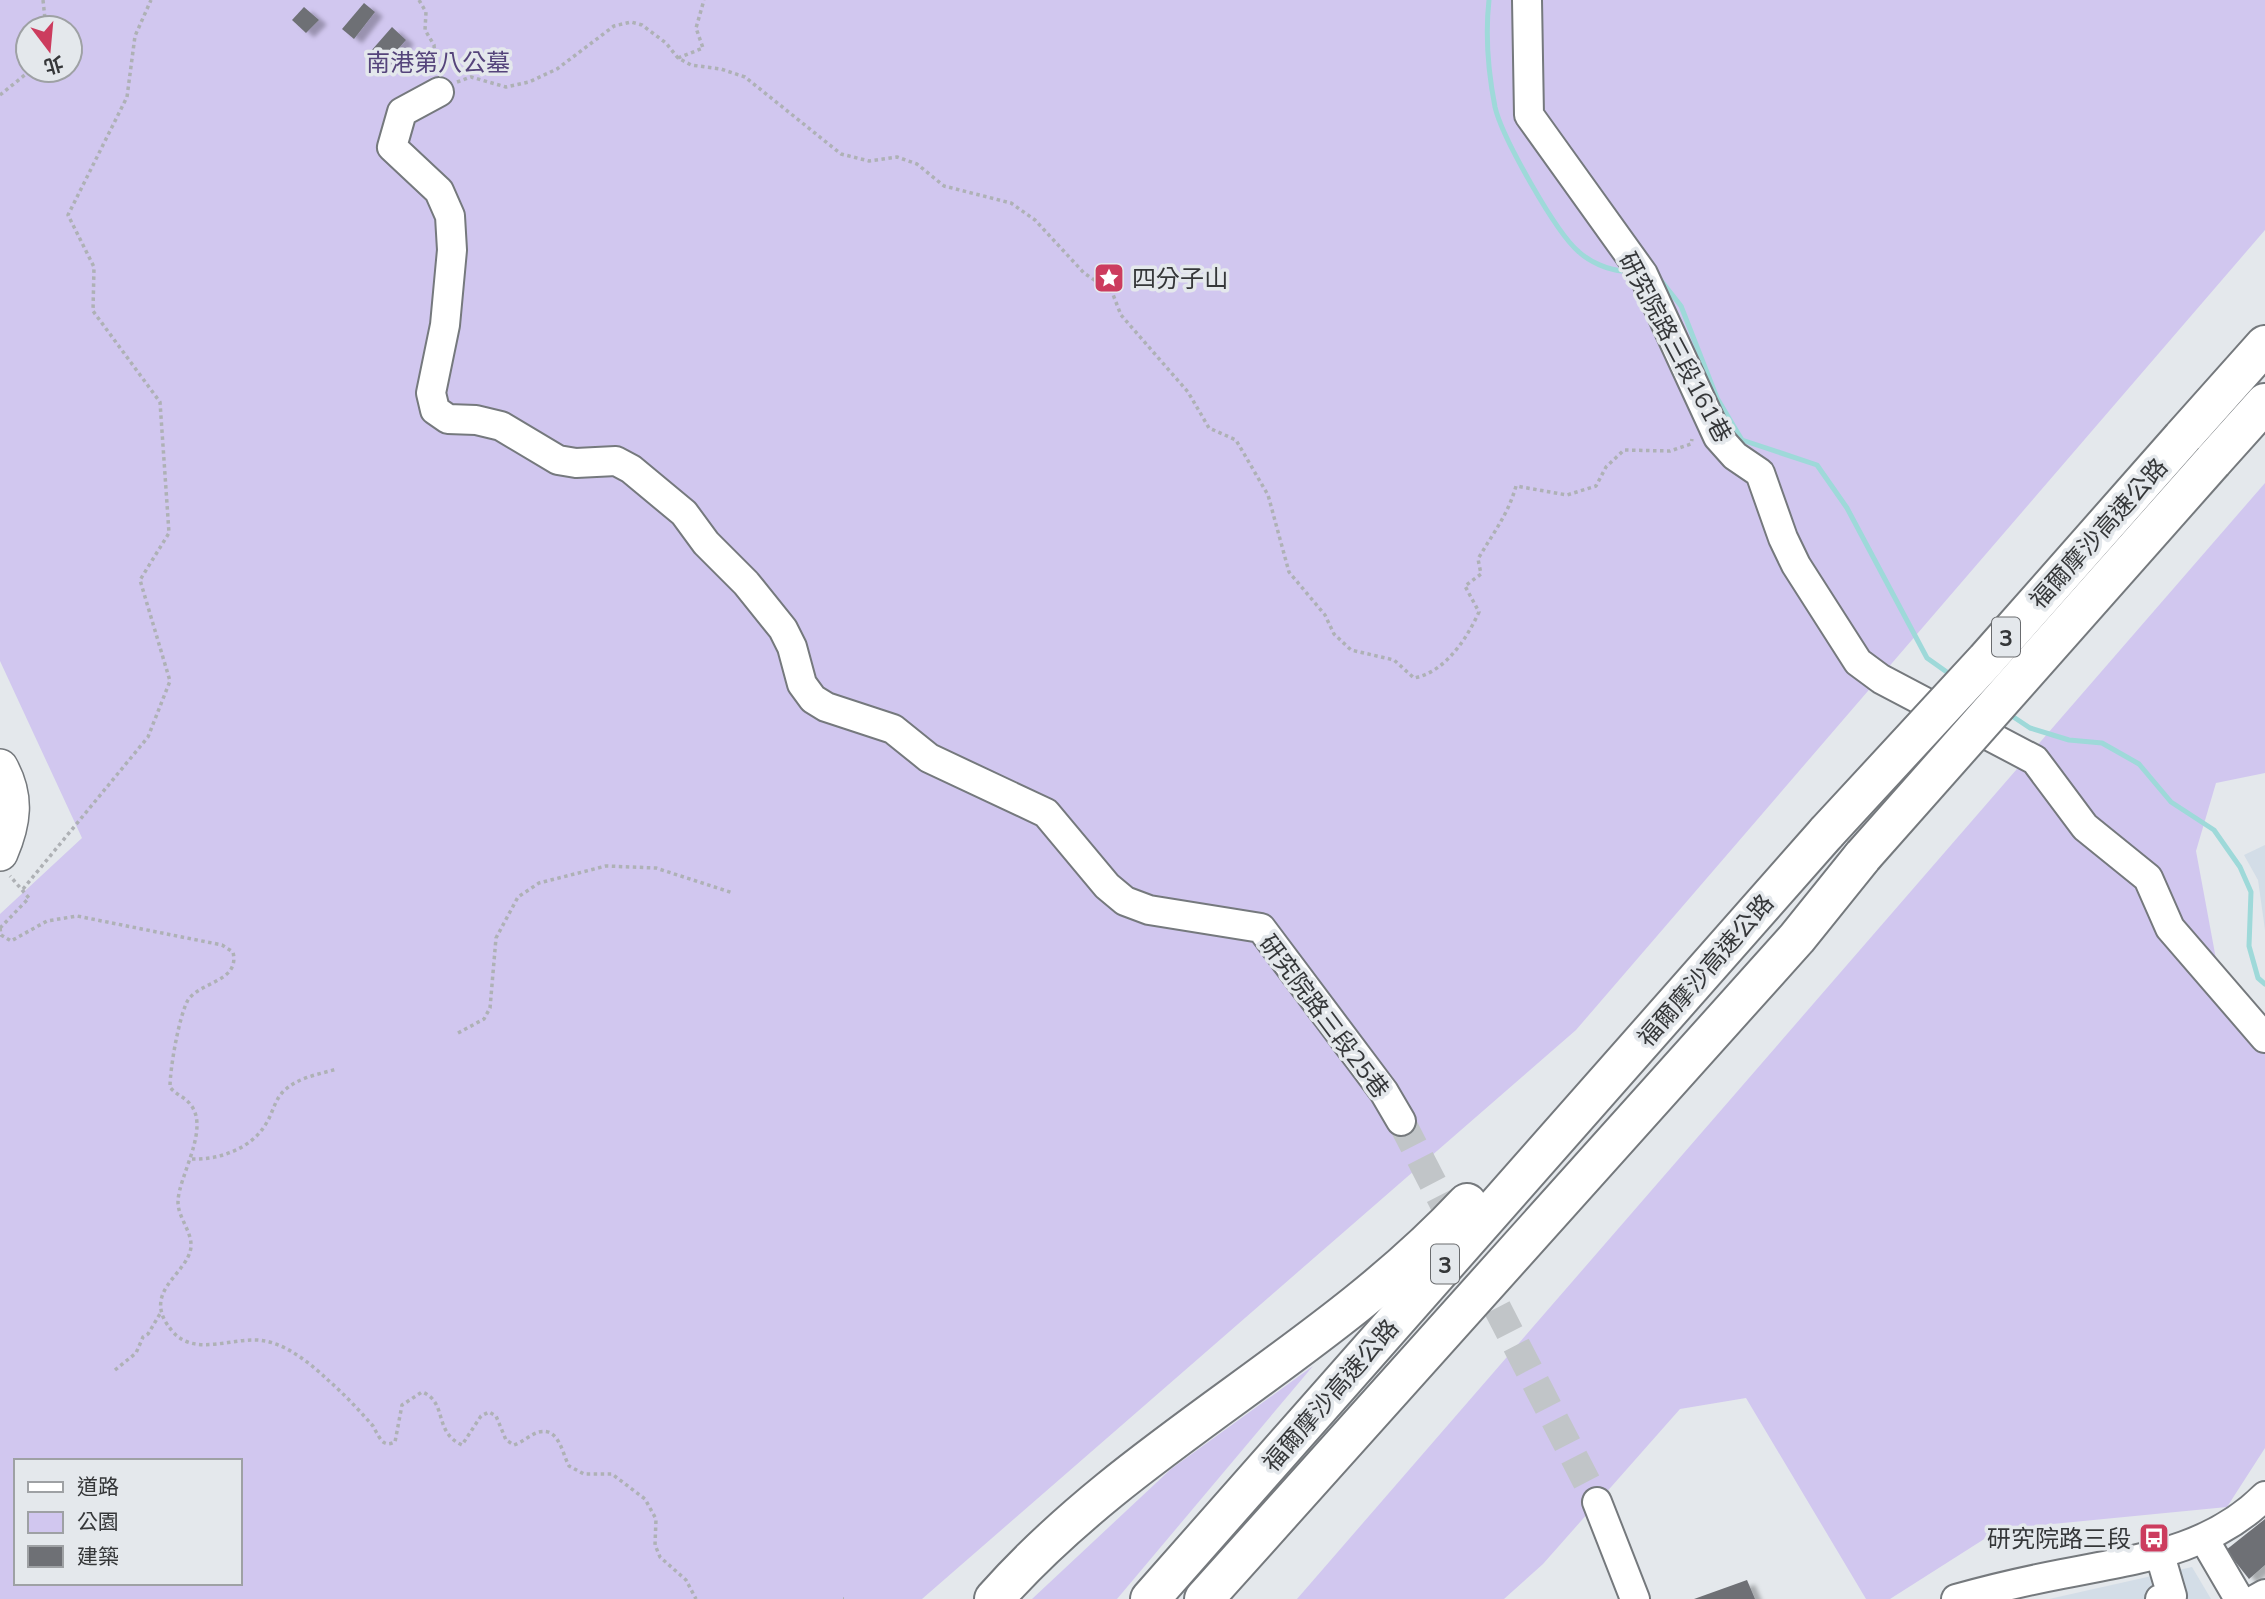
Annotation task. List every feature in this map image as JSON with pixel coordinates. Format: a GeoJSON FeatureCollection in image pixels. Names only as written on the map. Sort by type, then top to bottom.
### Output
{"type":"FeatureCollection","features":[{"type":"Feature","properties":{"kind":"highway","name":"福爾摩沙高速公路"},"geometry":{"type":"LineString","coordinates":[[1150,1599],[1827,832],[1986,660],[2265,345]]}},
{"type":"Feature","properties":{"kind":"highway","name":"福爾摩沙高速公路"},"geometry":{"type":"LineString","coordinates":[[1204,1599],[1369,1411],[1797,938],[1863,856],[2265,404]]}},
{"type":"Feature","properties":{"kind":"highway"},"geometry":{"type":"LineString","coordinates":[[994,1599],[1075,1518],[1136,1468],[1297,1353],[1368,1297],[1443,1229],[1562,1102],[1741,930]]}},
{"type":"Feature","properties":{"kind":"highway"},"geometry":{"type":"LineString","coordinates":[[1234,1599],[1369,1411]]}},
{"type":"Feature","properties":{"kind":"main road"},"geometry":{"type":"LineString","coordinates":[[0,767],[10,785],[12,825],[4,864]]}},
{"type":"Feature","properties":{"kind":"street","name":"研究院路三段161巷"},"geometry":{"type":"LineString","coordinates":[[1527,0],[1529,115],[1643,274],[1718,437],[1735,456],[1760,473],[1783,538],[1796,565],[1858,662],[1881,679],[2035,760],[2085,827],[2148,878],[2170,928],[2265,1038]]}},
{"type":"Feature","properties":{"kind":"street"},"geometry":{"type":"LineString","coordinates":[[1528,43],[1543,0]]}},
{"type":"Feature","properties":{"kind":"street","name":"研究院路三段25巷"},"geometry":{"type":"LineString","coordinates":[[439,92],[402,112],[392,147],[439,191],[450,216],[452,250],[445,325],[430,393],[435,410],[447,419],[476,420],[501,426],[558,460],[576,463],[616,461],[631,469],[684,513],[706,543],[768,611],[792,647],[803,684],[813,698],[826,708],[894,729],[929,758],[1046,813],[1107,886],[1125,901],[1149,910],[1261,928],[1384,1092],[1401,1121]]}},
{"type":"Feature","properties":{"kind":"street"},"geometry":{"type":"LineString","coordinates":[[1956,1599],[2020,1591],[2160,1555],[2203,1539],[2242,1519],[2265,1496]]}},
{"type":"Feature","properties":{"kind":"street"},"geometry":{"type":"LineString","coordinates":[[1597,1502],[1635,1599]]}},
{"type":"Feature","properties":{"kind":"street"},"geometry":{"type":"LineString","coordinates":[[2203,1539],[2239,1599]]}},
{"type":"Feature","properties":{"kind":"street"},"geometry":{"type":"LineString","coordinates":[[2160,1555],[2172,1596],[2160,1599]]}},
{"type":"Feature","properties":{"kind":"street"},"geometry":{"type":"LineString","coordinates":[[2256,1599],[2265,1594]]}},
{"type":"Feature","properties":{"kind":"path"},"geometry":{"type":"LineString","coordinates":[[23,889],[148,737],[170,681],[140,580],[169,533],[160,402],[93,311],[94,268],[68,215],[127,97],[135,36],[151,0]]}},
{"type":"Feature","properties":{"kind":"path"},"geometry":{"type":"LineString","coordinates":[[419,0],[426,12],[425,30],[434,45],[439,92],[471,77],[491,85],[506,87],[529,82],[557,69],[614,26],[631,22],[642,25],[666,43],[678,58],[691,65],[720,69],[745,77],[841,153],[858,160],[897,157],[917,164],[944,186],[1011,203],[1035,220],[1084,273],[1112,292],[1121,315],[1188,392],[1209,428],[1236,440],[1268,495],[1289,572],[1325,615],[1334,634],[1352,650],[1395,660],[1414,678],[1431,675],[1467,638],[1479,612],[1465,586],[1481,574],[1478,559],[1496,526],[1508,513],[1516,486],[1567,495],[1596,486],[1606,467],[1624,450],[1670,452],[1691,444],[1695,420],[1703,409]]}},
{"type":"Feature","properties":{"kind":"path"},"geometry":{"type":"LineString","coordinates":[[678,58],[703,48],[696,28],[704,0]]}},
{"type":"Feature","properties":{"kind":"path"},"geometry":{"type":"LineString","coordinates":[[0,95],[14,84]]}},
{"type":"Feature","properties":{"kind":"path"},"geometry":{"type":"LineString","coordinates":[[4,864],[29,898],[5,919],[0,928],[6,940],[11,941],[47,921],[77,916],[222,945],[233,952],[235,961],[231,971],[188,1000],[170,1066],[170,1087],[190,1103],[195,1112],[192,1159],[179,1187],[177,1203],[191,1245],[189,1254],[170,1279],[162,1297],[158,1322],[142,1337],[136,1353],[115,1370]]}},
{"type":"Feature","properties":{"kind":"path"},"geometry":{"type":"LineString","coordinates":[[458,1033],[484,1019],[490,1008],[496,937],[518,897],[539,883],[606,866],[656,868],[733,893]]}},
{"type":"Feature","properties":{"kind":"path"},"geometry":{"type":"LineString","coordinates":[[192,1159],[213,1159],[248,1142],[261,1131],[275,1100],[285,1089],[297,1081],[337,1069]]}},
{"type":"Feature","properties":{"kind":"path"},"geometry":{"type":"LineString","coordinates":[[162,1310],[167,1324],[176,1335],[197,1345],[265,1341],[286,1348],[327,1379],[373,1427],[383,1443],[395,1442],[402,1405],[422,1392],[431,1395],[438,1408],[444,1432],[451,1440],[462,1445],[481,1416],[489,1412],[496,1416],[506,1440],[514,1445],[538,1432],[548,1432],[558,1438],[569,1466],[584,1474],[612,1474],[645,1499],[656,1519],[654,1545],[660,1557],[686,1580],[696,1599]]}},
{"type":"Feature","properties":{"kind":"shaded area"},"geometry":{"type":"Polygon","coordinates":[[[2265,845],[2265,930],[2258,880],[2244,855],[2265,845]]]}},
{"type":"Feature","properties":{"kind":"shaded area"},"geometry":{"type":"Polygon","coordinates":[[[2192,1567],[2211,1599],[2049,1599],[2192,1567]]]}},
{"type":"Feature","properties":{"kind":"green space","name":"南港第八公墓"},"geometry":{"type":"Polygon","coordinates":[[[0,0],[2265,0],[2265,230],[1576,1030],[922,1599],[0,1599],[0,914],[82,838],[0,661],[0,0]]]}},
{"type":"Feature","properties":{"kind":"green space"},"geometry":{"type":"Polygon","coordinates":[[[2265,483],[2265,773],[2216,783],[2196,851],[2221,986],[2265,1038],[2265,1448],[2227,1507],[2000,1529],[1890,1599],[1866,1599],[1746,1398],[1680,1409],[1543,1564],[1504,1599],[1297,1599],[2265,483]]]}},
{"type":"Feature","properties":{"kind":"green space"},"geometry":{"type":"Polygon","coordinates":[[[1313,1366],[1117,1599],[1032,1599],[1171,1469],[1313,1366]]]}},
{"type":"Feature","properties":{"kind":"building"},"geometry":{"type":"Polygon","coordinates":[[[364,3],[375,12],[354,39],[342,29],[364,3]]]}},
{"type":"Feature","properties":{"kind":"building"},"geometry":{"type":"Polygon","coordinates":[[[304,7],[319,20],[306,33],[292,20],[304,7]]]}},
{"type":"Feature","properties":{"kind":"building"},"geometry":{"type":"Polygon","coordinates":[[[392,27],[406,40],[385,64],[371,51],[392,27]]]}},
{"type":"Feature","properties":{"kind":"building"},"geometry":{"type":"Polygon","coordinates":[[[2265,1519],[2265,1565],[2249,1579],[2226,1550],[2265,1519]]]}},
{"type":"Feature","properties":{"kind":"building"},"geometry":{"type":"Polygon","coordinates":[[[1747,1580],[1755,1599],[1694,1599],[1747,1580]]]}},
{"type":"Feature","properties":{"kind":"waterway"},"geometry":{"type":"LineString","coordinates":[[1489,0],[1487,40],[1491,80],[1495,107],[1508,140],[1544,206],[1569,242],[1594,262],[1623,271]]}},
{"type":"Feature","properties":{"kind":"waterway"},"geometry":{"type":"LineString","coordinates":[[1659,278],[1681,306],[1717,398],[1742,440],[1817,465],[1847,508],[1927,658],[1951,675]]}},
{"type":"Feature","properties":{"kind":"waterway"},"geometry":{"type":"LineString","coordinates":[[2009,714],[2030,728],[2069,740],[2102,743],[2139,764],[2171,802],[2214,830],[2240,867],[2251,892],[2249,946],[2258,978],[2265,984]]}},
{"type":"Feature","properties":{"kind":"tunnel"},"geometry":{"type":"LineString","coordinates":[[1401,1121],[1597,1502]]}},
{"type":"Feature","properties":{"kind":"place","name":"四分子山"},"geometry":{"type":"Point","coordinates":[1109,278]}},
{"type":"Feature","properties":{"kind":"place","name":"研究院路三段"},"geometry":{"type":"Point","coordinates":[2154,1538]}}]}
